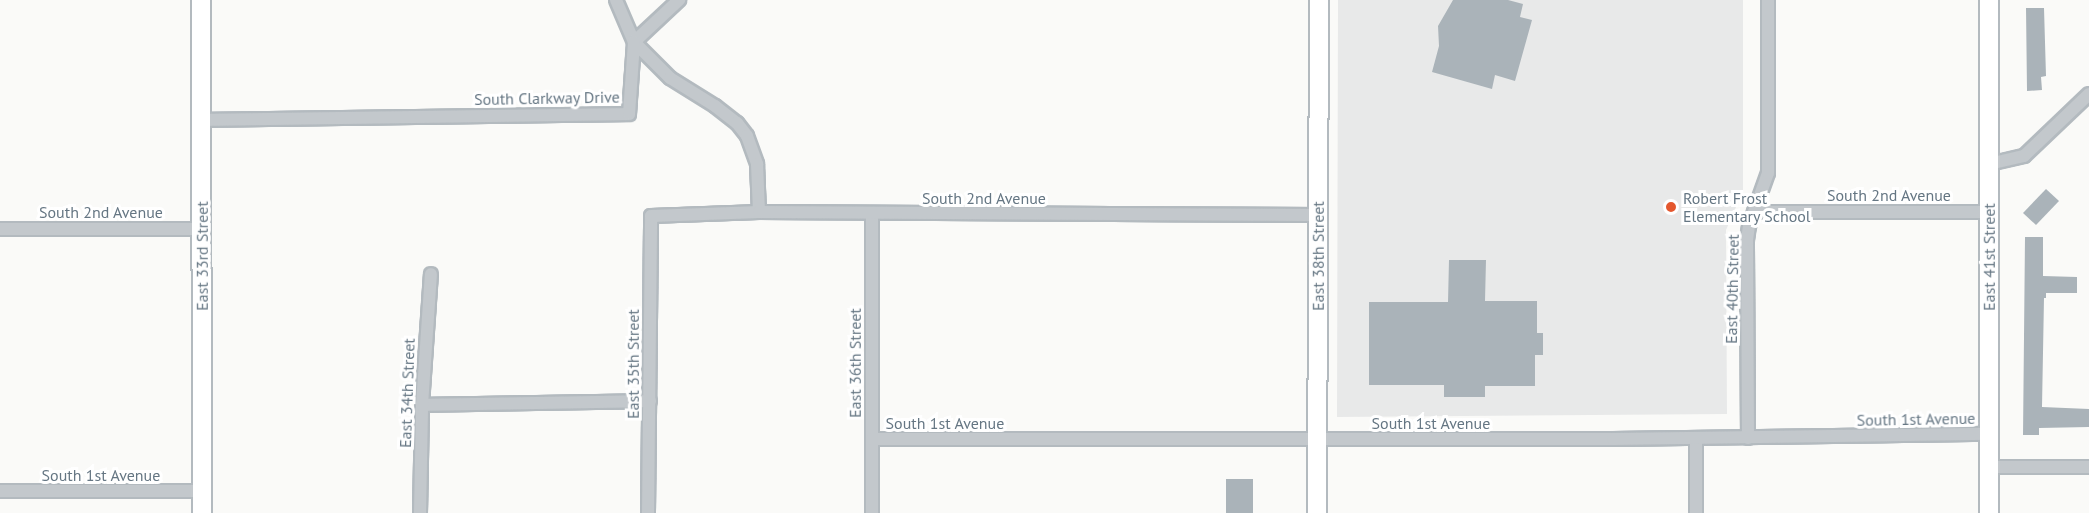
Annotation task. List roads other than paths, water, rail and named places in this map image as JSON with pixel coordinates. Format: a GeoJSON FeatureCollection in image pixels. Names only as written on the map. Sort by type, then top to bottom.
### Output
{"type":"FeatureCollection","features":[{"type":"Feature","properties":{"kind":"street","name":"East 33rd Street"},"geometry":{"type":"LineString","coordinates":[[201,0],[202,513]]}},
{"type":"Feature","properties":{"kind":"street"},"geometry":{"type":"LineString","coordinates":[[616,0],[634,42],[670,78],[715,106],[737,123],[747,136],[757,164],[759,212]]}},
{"type":"Feature","properties":{"kind":"street"},"geometry":{"type":"LineString","coordinates":[[634,42],[679,0]]}},
{"type":"Feature","properties":{"kind":"street","name":"East 38th Street"},"geometry":{"type":"LineString","coordinates":[[1317,513],[1319,0]]}},
{"type":"Feature","properties":{"kind":"street","name":"East 40th Street"},"geometry":{"type":"LineString","coordinates":[[1748,438],[1747,240],[1768,173],[1768,0]]}},
{"type":"Feature","properties":{"kind":"street","name":"East 41st Street"},"geometry":{"type":"LineString","coordinates":[[1989,0],[1989,513]]}},
{"type":"Feature","properties":{"kind":"street","name":"South Clarkway Drive"},"geometry":{"type":"LineString","coordinates":[[202,120],[629,114],[634,42]]}},
{"type":"Feature","properties":{"kind":"street"},"geometry":{"type":"LineString","coordinates":[[1989,164],[2024,156],[2089,94]]}},
{"type":"Feature","properties":{"kind":"street","name":"South 2nd Avenue"},"geometry":{"type":"LineString","coordinates":[[651,216],[759,212],[1318,215]]}},
{"type":"Feature","properties":{"kind":"street","name":"South 2nd Avenue"},"geometry":{"type":"LineString","coordinates":[[1754,212],[1989,212]]}},
{"type":"Feature","properties":{"kind":"street","name":"East 36th Street"},"geometry":{"type":"LineString","coordinates":[[872,214],[872,513]]}},
{"type":"Feature","properties":{"kind":"street","name":"East 35th Street"},"geometry":{"type":"LineString","coordinates":[[648,513],[651,216]]}},
{"type":"Feature","properties":{"kind":"street","name":"South 2nd Avenue"},"geometry":{"type":"LineString","coordinates":[[0,229],[202,229]]}},
{"type":"Feature","properties":{"kind":"street","name":"East 34th Street"},"geometry":{"type":"LineString","coordinates":[[420,513],[422,405],[431,274]]}},
{"type":"Feature","properties":{"kind":"street"},"geometry":{"type":"LineString","coordinates":[[422,405],[650,401]]}},
{"type":"Feature","properties":{"kind":"street","name":"South 1st Avenue"},"geometry":{"type":"LineString","coordinates":[[872,439],[1317,440],[1990,435]]}},
{"type":"Feature","properties":{"kind":"street"},"geometry":{"type":"LineString","coordinates":[[1696,438],[1696,513]]}},
{"type":"Feature","properties":{"kind":"street"},"geometry":{"type":"LineString","coordinates":[[1990,467],[2089,467]]}},
{"type":"Feature","properties":{"kind":"street","name":"South 1st Avenue"},"geometry":{"type":"LineString","coordinates":[[0,491],[202,491]]}},
{"type":"Feature","properties":{"kind":"place","name":"Robert Frost Elementary School"},"geometry":{"type":"Point","coordinates":[1671,207]}}]}
